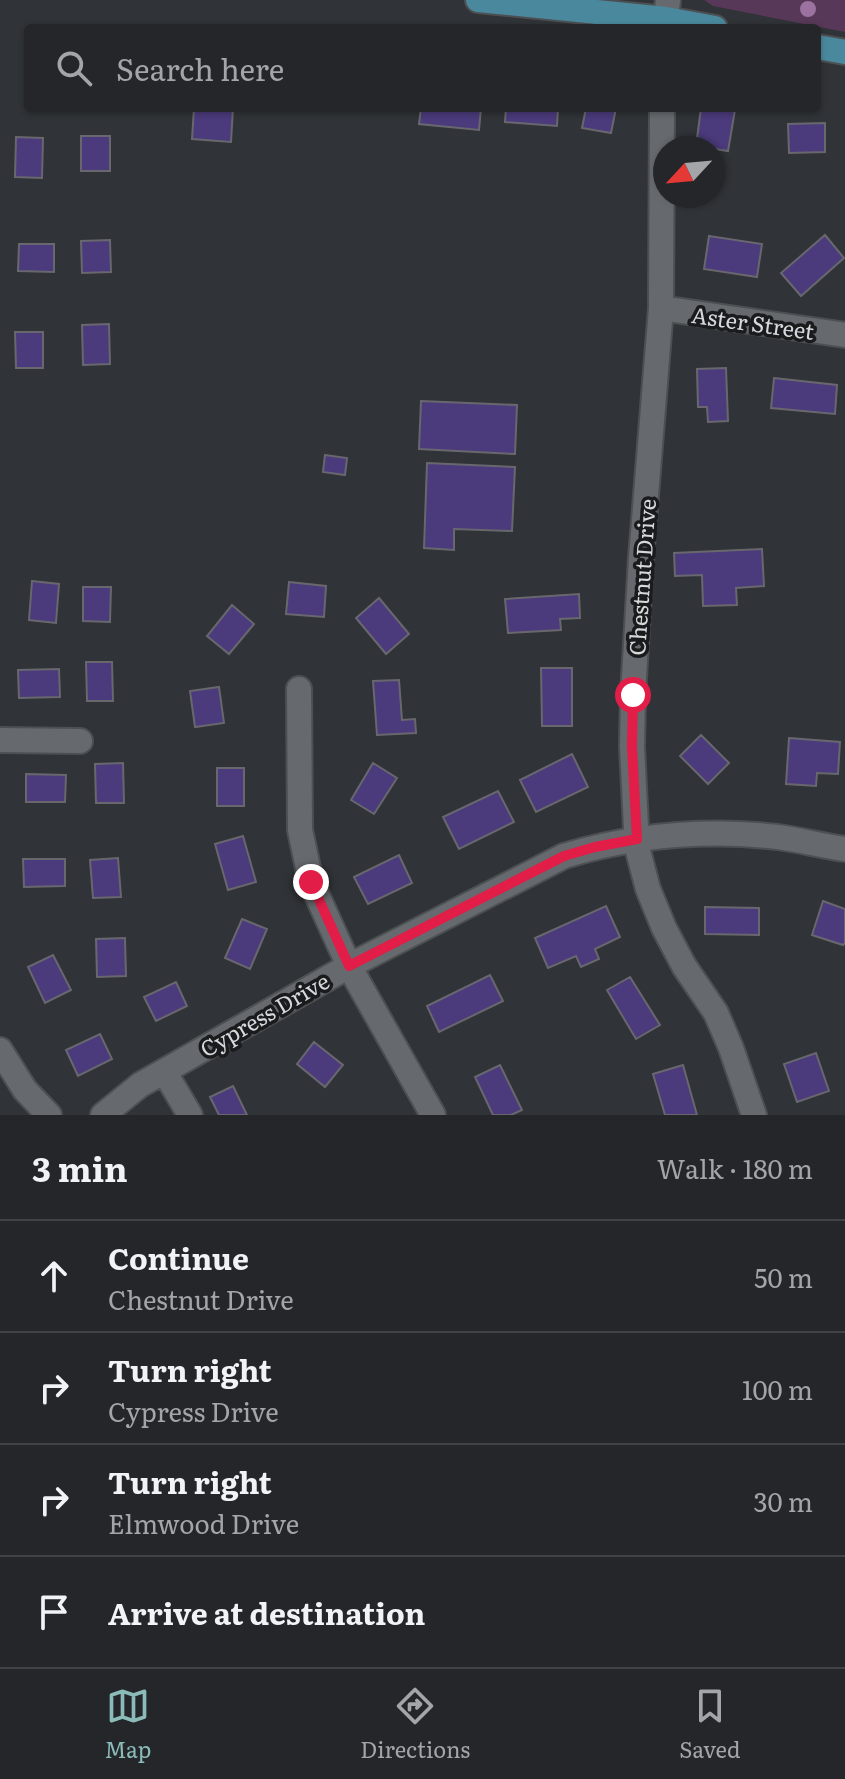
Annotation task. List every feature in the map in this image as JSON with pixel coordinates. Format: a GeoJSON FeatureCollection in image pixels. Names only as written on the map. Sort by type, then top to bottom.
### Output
{"type":"FeatureCollection","features":[{"type":"Feature","properties":{"kind":"main road"},"geometry":{"type":"LineString","coordinates":[[478,0],[667,16],[699,24]]}},
{"type":"Feature","properties":{"kind":"main road"},"geometry":{"type":"LineString","coordinates":[[821,48],[845,52]]}},
{"type":"Feature","properties":{"kind":"street","name":"Chestnut Drive"},"geometry":{"type":"LineString","coordinates":[[662,112],[661,308],[633,695],[632,747],[637,839],[648,889],[664,928],[684,966],[716,1013],[754,1115]]}},
{"type":"Feature","properties":{"kind":"street","name":"Aster Street"},"geometry":{"type":"LineString","coordinates":[[661,308],[845,335]]}},
{"type":"Feature","properties":{"kind":"street"},"geometry":{"type":"LineString","coordinates":[[299,689],[300,830],[304,856],[319,903],[349,966],[433,1115]]}},
{"type":"Feature","properties":{"kind":"street"},"geometry":{"type":"LineString","coordinates":[[0,740],[80,741]]}},
{"type":"Feature","properties":{"kind":"street","name":"Cypress Drive"},"geometry":{"type":"LineString","coordinates":[[103,1115],[140,1085],[349,966],[564,856],[637,839],[685,834],[733,833],[845,849]]}},
{"type":"Feature","properties":{"kind":"street"},"geometry":{"type":"LineString","coordinates":[[0,1050],[25,1090],[49,1115]]}},
{"type":"Feature","properties":{"kind":"street"},"geometry":{"type":"LineString","coordinates":[[164,1071],[190,1115]]}},
{"type":"Feature","properties":{"kind":"shaded area"},"geometry":{"type":"Polygon","coordinates":[[[704,0],[845,0],[845,32],[821,27],[821,24],[804,24],[713,6],[704,0]]]}},
{"type":"Feature","properties":{"kind":"building"},"geometry":{"type":"Polygon","coordinates":[[[194,112],[233,112],[231,142],[192,139],[194,112]]]}},
{"type":"Feature","properties":{"kind":"building"},"geometry":{"type":"Polygon","coordinates":[[[420,112],[481,112],[479,130],[419,124],[420,112]]]}},
{"type":"Feature","properties":{"kind":"building"},"geometry":{"type":"Polygon","coordinates":[[[506,112],[558,112],[557,126],[505,122],[506,112]]]}},
{"type":"Feature","properties":{"kind":"building"},"geometry":{"type":"Polygon","coordinates":[[[585,112],[615,112],[611,133],[582,128],[585,112]]]}},
{"type":"Feature","properties":{"kind":"building"},"geometry":{"type":"Polygon","coordinates":[[[700,112],[735,112],[728,151],[725,151],[725,136],[697,136],[700,112]]]}},
{"type":"Feature","properties":{"kind":"building"},"geometry":{"type":"Polygon","coordinates":[[[825,123],[825,152],[789,153],[788,124],[825,123]]]}},
{"type":"Feature","properties":{"kind":"building"},"geometry":{"type":"Polygon","coordinates":[[[81,136],[110,136],[110,171],[81,171],[81,136]]]}},
{"type":"Feature","properties":{"kind":"building"},"geometry":{"type":"Polygon","coordinates":[[[16,137],[43,138],[42,178],[15,177],[16,137]]]}},
{"type":"Feature","properties":{"kind":"building"},"geometry":{"type":"Polygon","coordinates":[[[825,235],[844,258],[801,296],[781,273],[825,235]]]}},
{"type":"Feature","properties":{"kind":"building"},"geometry":{"type":"Polygon","coordinates":[[[709,236],[762,244],[757,277],[704,269],[709,236]]]}},
{"type":"Feature","properties":{"kind":"building"},"geometry":{"type":"Polygon","coordinates":[[[110,240],[111,272],[82,273],[81,241],[110,240]]]}},
{"type":"Feature","properties":{"kind":"building"},"geometry":{"type":"Polygon","coordinates":[[[19,244],[54,244],[54,272],[18,271],[19,244]]]}},
{"type":"Feature","properties":{"kind":"building"},"geometry":{"type":"Polygon","coordinates":[[[109,324],[110,364],[83,365],[82,325],[109,324]]]}},
{"type":"Feature","properties":{"kind":"building"},"geometry":{"type":"Polygon","coordinates":[[[15,332],[43,332],[43,368],[16,368],[15,332]]]}},
{"type":"Feature","properties":{"kind":"building"},"geometry":{"type":"Polygon","coordinates":[[[726,368],[728,421],[708,422],[707,407],[698,407],[697,369],[726,368]]]}},
{"type":"Feature","properties":{"kind":"building"},"geometry":{"type":"Polygon","coordinates":[[[774,378],[837,385],[835,414],[771,408],[774,378]]]}},
{"type":"Feature","properties":{"kind":"building"},"geometry":{"type":"Polygon","coordinates":[[[421,401],[517,405],[515,454],[419,449],[421,401]]]}},
{"type":"Feature","properties":{"kind":"building"},"geometry":{"type":"Polygon","coordinates":[[[325,455],[347,458],[345,475],[323,472],[325,455]]]}},
{"type":"Feature","properties":{"kind":"building"},"geometry":{"type":"Polygon","coordinates":[[[427,463],[515,467],[512,531],[454,529],[454,550],[424,548],[427,463]]]}},
{"type":"Feature","properties":{"kind":"building"},"geometry":{"type":"Polygon","coordinates":[[[762,549],[764,586],[736,588],[737,605],[703,606],[702,575],[675,576],[674,553],[762,549]]]}},
{"type":"Feature","properties":{"kind":"building"},"geometry":{"type":"Polygon","coordinates":[[[32,581],[59,584],[56,623],[29,620],[32,581]]]}},
{"type":"Feature","properties":{"kind":"building"},"geometry":{"type":"Polygon","coordinates":[[[289,582],[326,586],[324,617],[286,614],[289,582]]]}},
{"type":"Feature","properties":{"kind":"building"},"geometry":{"type":"Polygon","coordinates":[[[83,587],[111,587],[110,622],[83,621],[83,587]]]}},
{"type":"Feature","properties":{"kind":"building"},"geometry":{"type":"Polygon","coordinates":[[[579,594],[580,618],[560,619],[561,630],[508,633],[505,599],[579,594]]]}},
{"type":"Feature","properties":{"kind":"building"},"geometry":{"type":"Polygon","coordinates":[[[379,598],[409,634],[386,654],[356,618],[379,598]]]}},
{"type":"Feature","properties":{"kind":"building"},"geometry":{"type":"Polygon","coordinates":[[[232,605],[254,624],[229,654],[207,636],[232,605]]]}},
{"type":"Feature","properties":{"kind":"building"},"geometry":{"type":"Polygon","coordinates":[[[86,662],[112,662],[113,701],[87,701],[86,662]]]}},
{"type":"Feature","properties":{"kind":"building"},"geometry":{"type":"Polygon","coordinates":[[[541,668],[572,668],[572,726],[542,726],[541,668]]]}},
{"type":"Feature","properties":{"kind":"building"},"geometry":{"type":"Polygon","coordinates":[[[59,669],[60,697],[19,698],[18,670],[59,669]]]}},
{"type":"Feature","properties":{"kind":"building"},"geometry":{"type":"Polygon","coordinates":[[[399,680],[402,720],[415,719],[416,733],[377,735],[373,681],[399,680]]]}},
{"type":"Feature","properties":{"kind":"building"},"geometry":{"type":"Polygon","coordinates":[[[219,687],[224,723],[195,727],[190,691],[219,687]]]}},
{"type":"Feature","properties":{"kind":"building"},"geometry":{"type":"Polygon","coordinates":[[[701,735],[729,763],[708,784],[680,756],[701,735]]]}},
{"type":"Feature","properties":{"kind":"building"},"geometry":{"type":"Polygon","coordinates":[[[789,738],[840,742],[838,774],[817,773],[816,786],[786,784],[789,738]]]}},
{"type":"Feature","properties":{"kind":"building"},"geometry":{"type":"Polygon","coordinates":[[[572,754],[588,787],[536,812],[520,780],[572,754]]]}},
{"type":"Feature","properties":{"kind":"building"},"geometry":{"type":"Polygon","coordinates":[[[123,763],[124,803],[96,803],[95,764],[123,763]]]}},
{"type":"Feature","properties":{"kind":"building"},"geometry":{"type":"Polygon","coordinates":[[[373,763],[397,778],[374,814],[351,800],[373,763]]]}},
{"type":"Feature","properties":{"kind":"building"},"geometry":{"type":"Polygon","coordinates":[[[217,768],[244,768],[244,806],[217,806],[217,768]]]}},
{"type":"Feature","properties":{"kind":"building"},"geometry":{"type":"Polygon","coordinates":[[[26,774],[66,775],[65,802],[26,802],[26,774]]]}},
{"type":"Feature","properties":{"kind":"building"},"geometry":{"type":"Polygon","coordinates":[[[498,791],[514,822],[459,849],[443,817],[498,791]]]}},
{"type":"Feature","properties":{"kind":"building"},"geometry":{"type":"Polygon","coordinates":[[[243,836],[256,882],[228,890],[215,844],[243,836]]]}},
{"type":"Feature","properties":{"kind":"building"},"geometry":{"type":"Polygon","coordinates":[[[399,855],[412,883],[368,904],[354,877],[399,855]]]}},
{"type":"Feature","properties":{"kind":"building"},"geometry":{"type":"Polygon","coordinates":[[[118,858],[121,897],[93,898],[90,860],[118,858]]]}},
{"type":"Feature","properties":{"kind":"building"},"geometry":{"type":"Polygon","coordinates":[[[23,859],[65,859],[65,886],[24,887],[23,859]]]}},
{"type":"Feature","properties":{"kind":"building"},"geometry":{"type":"Polygon","coordinates":[[[823,901],[845,909],[843,945],[812,935],[823,901]]]}},
{"type":"Feature","properties":{"kind":"building"},"geometry":{"type":"Polygon","coordinates":[[[606,906],[620,937],[595,949],[599,959],[581,967],[576,956],[548,968],[535,938],[606,906]]]}},
{"type":"Feature","properties":{"kind":"building"},"geometry":{"type":"Polygon","coordinates":[[[705,907],[759,908],[759,935],[705,934],[705,907]]]}},
{"type":"Feature","properties":{"kind":"building"},"geometry":{"type":"Polygon","coordinates":[[[242,919],[267,929],[250,969],[225,958],[242,919]]]}},
{"type":"Feature","properties":{"kind":"building"},"geometry":{"type":"Polygon","coordinates":[[[125,938],[126,976],[97,977],[96,939],[125,938]]]}},
{"type":"Feature","properties":{"kind":"building"},"geometry":{"type":"Polygon","coordinates":[[[53,955],[71,990],[45,1003],[28,967],[53,955]]]}},
{"type":"Feature","properties":{"kind":"building"},"geometry":{"type":"Polygon","coordinates":[[[490,975],[503,1001],[439,1032],[427,1006],[490,975]]]}},
{"type":"Feature","properties":{"kind":"building"},"geometry":{"type":"Polygon","coordinates":[[[630,977],[660,1025],[636,1039],[607,990],[630,977]]]}},
{"type":"Feature","properties":{"kind":"building"},"geometry":{"type":"Polygon","coordinates":[[[176,982],[187,1006],[156,1021],[144,997],[176,982]]]}},
{"type":"Feature","properties":{"kind":"building"},"geometry":{"type":"Polygon","coordinates":[[[100,1034],[112,1059],[78,1076],[66,1050],[100,1034]]]}},
{"type":"Feature","properties":{"kind":"building"},"geometry":{"type":"Polygon","coordinates":[[[314,1042],[343,1065],[325,1087],[297,1064],[314,1042]]]}},
{"type":"Feature","properties":{"kind":"building"},"geometry":{"type":"Polygon","coordinates":[[[816,1053],[829,1091],[797,1102],[784,1064],[816,1053]]]}},
{"type":"Feature","properties":{"kind":"building"},"geometry":{"type":"Polygon","coordinates":[[[500,1065],[522,1110],[511,1115],[493,1115],[475,1077],[500,1065]]]}},
{"type":"Feature","properties":{"kind":"building"},"geometry":{"type":"Polygon","coordinates":[[[683,1065],[697,1115],[665,1115],[653,1074],[683,1065]]]}},
{"type":"Feature","properties":{"kind":"building"},"geometry":{"type":"Polygon","coordinates":[[[233,1086],[247,1115],[219,1115],[210,1097],[233,1086]]]}},
{"type":"Feature","properties":{"kind":"route"},"geometry":{"type":"LineString","coordinates":[[311,882],[349,966],[564,856],[637,839],[632,747],[633,695]]}}]}
